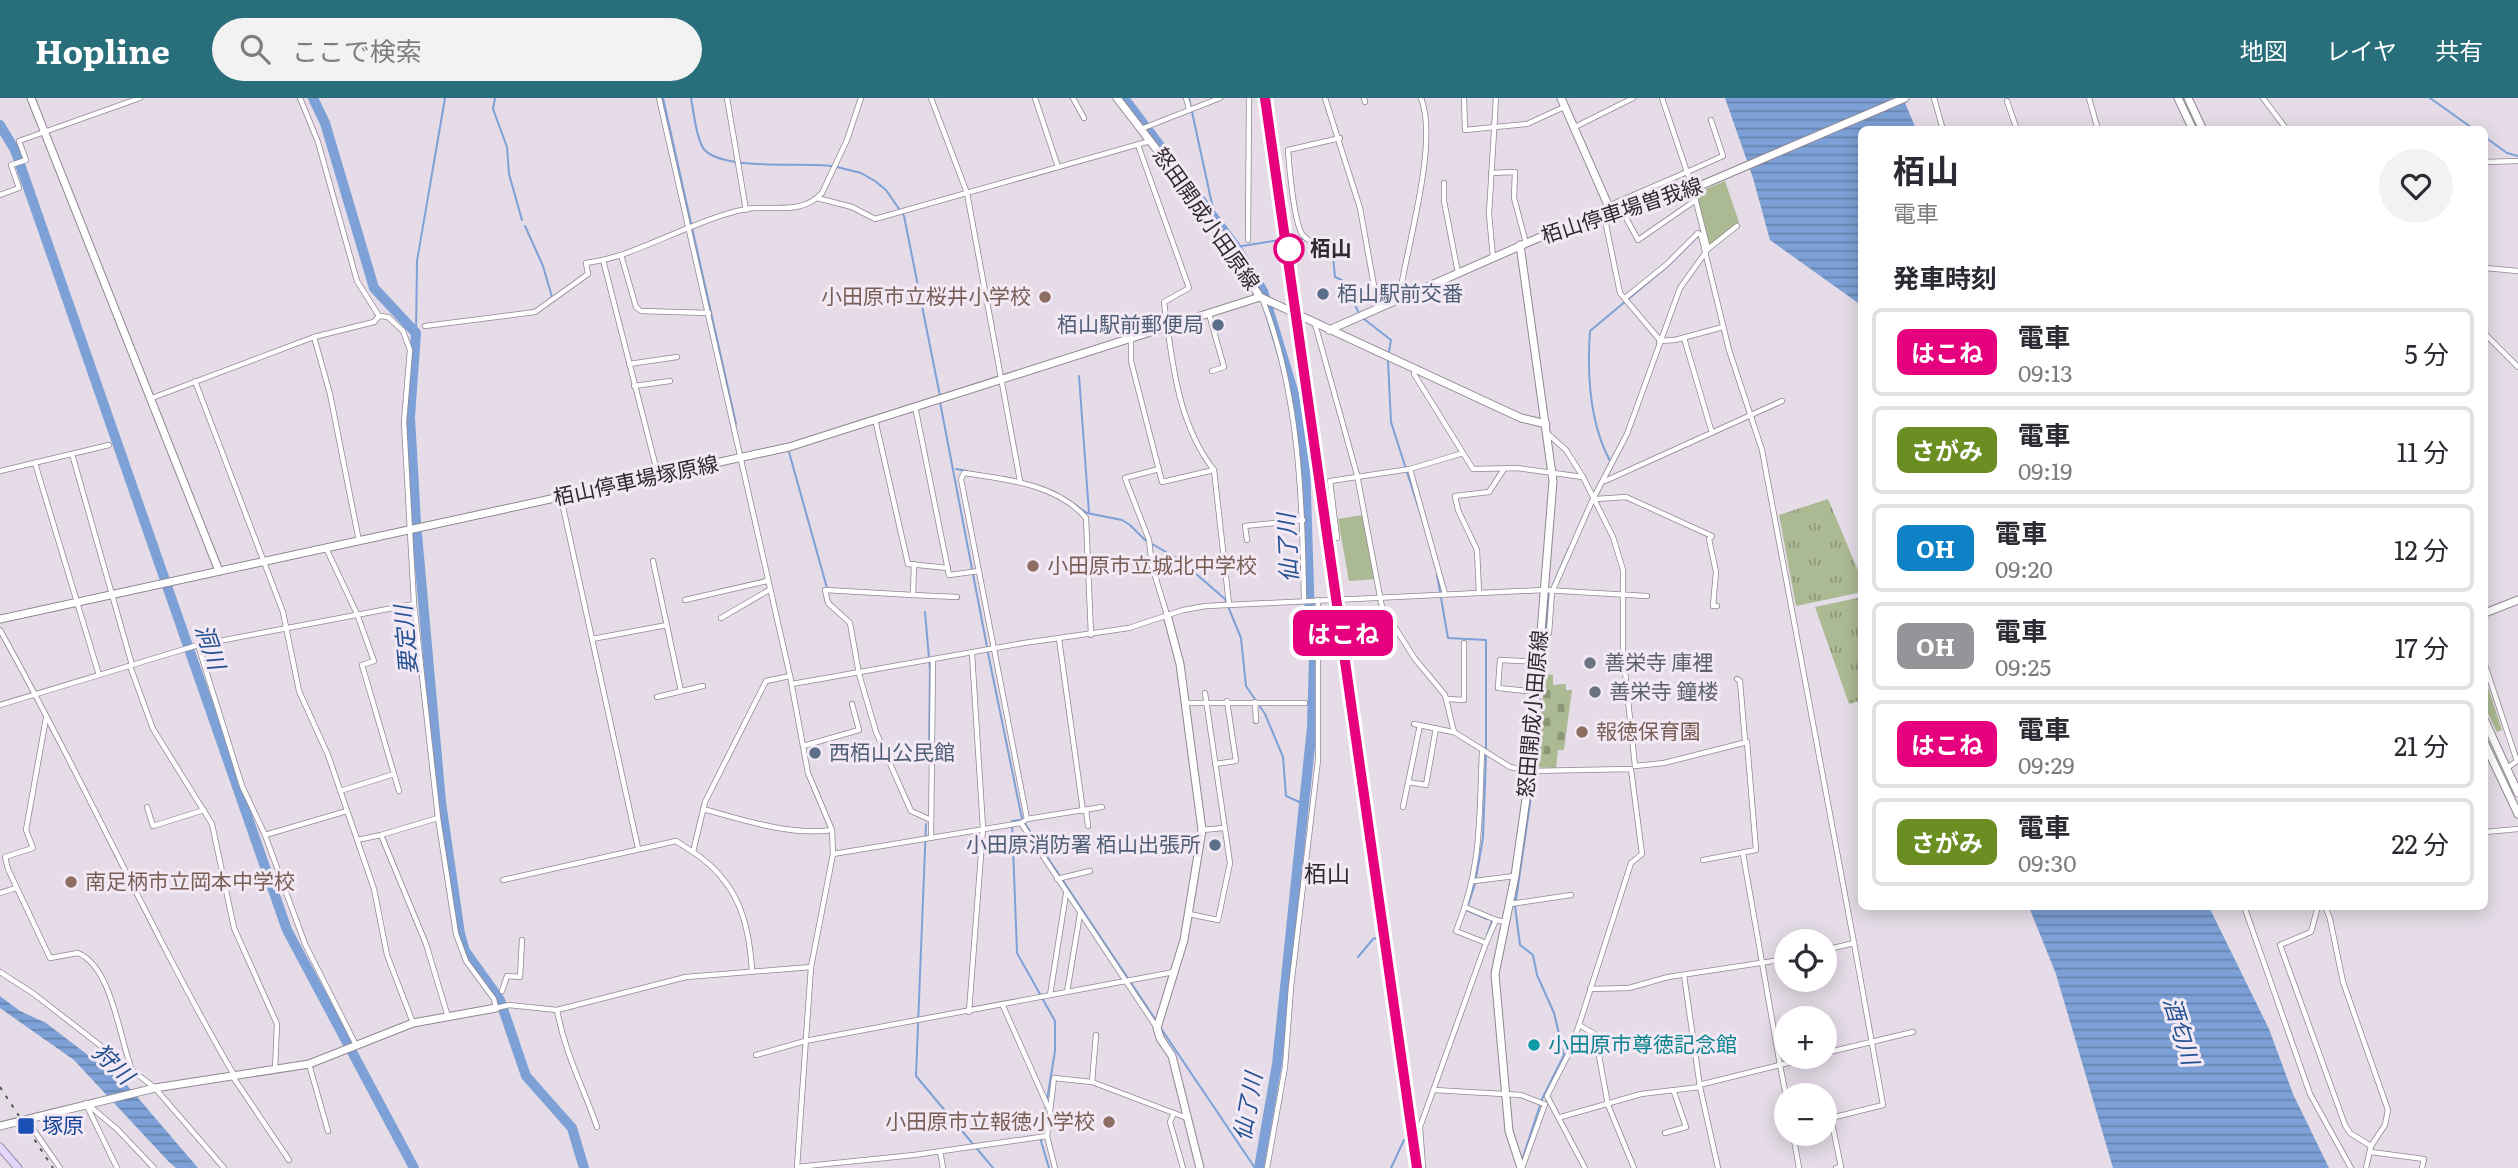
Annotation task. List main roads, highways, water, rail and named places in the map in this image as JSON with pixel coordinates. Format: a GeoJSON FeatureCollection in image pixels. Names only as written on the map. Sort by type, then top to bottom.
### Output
{"type":"FeatureCollection","features":[{"type":"Feature","properties":{"kind":"main road"},"geometry":{"type":"LineString","coordinates":[[31,98],[47,132],[219,571]]}},
{"type":"Feature","properties":{"kind":"main road","name":"怒田開成小田原線"},"geometry":{"type":"LineString","coordinates":[[1118,98],[1224,239],[1261,298],[1521,418],[1546,424],[1552,471],[1550,590],[1541,632],[1530,771],[1515,876],[1495,981],[1510,1138],[1520,1166]]}},
{"type":"Feature","properties":{"kind":"main road"},"geometry":{"type":"LineString","coordinates":[[1561,98],[1608,212]]}},
{"type":"Feature","properties":{"kind":"main road","name":"栢山停車場曽我線"},"geometry":{"type":"LineString","coordinates":[[1546,424],[1523,244],[1608,212],[1623,212],[1662,202],[1905,98]]}},
{"type":"Feature","properties":{"kind":"main road"},"geometry":{"type":"LineString","coordinates":[[2178,98],[2191,126]]}},
{"type":"Feature","properties":{"kind":"main road"},"geometry":{"type":"LineString","coordinates":[[2188,98],[2201,126]]}},
{"type":"Feature","properties":{"kind":"main road"},"geometry":{"type":"LineString","coordinates":[[1329,330],[1523,244]]}},
{"type":"Feature","properties":{"kind":"main road","name":"栢山停車場塚原線"},"geometry":{"type":"LineString","coordinates":[[0,619],[742,458],[876,419],[1261,298]]}},
{"type":"Feature","properties":{"kind":"main road"},"geometry":{"type":"LineString","coordinates":[[2488,612],[2518,600]]}},
{"type":"Feature","properties":{"kind":"main road"},"geometry":{"type":"LineString","coordinates":[[1167,615],[1180,664],[1202,830],[1175,972],[1158,1024],[1160,1038],[1172,1056],[1200,1168]]}},
{"type":"Feature","properties":{"kind":"main road"},"geometry":{"type":"LineString","coordinates":[[2488,727],[2518,793]]}},
{"type":"Feature","properties":{"kind":"main road"},"geometry":{"type":"LineString","coordinates":[[2488,750],[2518,814]]}},
{"type":"Feature","properties":{"kind":"main road"},"geometry":{"type":"LineString","coordinates":[[0,1126],[151,1089],[309,1064],[413,1023],[496,1008]]}},
{"type":"Feature","properties":{"kind":"main road"},"geometry":{"type":"LineString","coordinates":[[0,1147],[18,1168]]}},
{"type":"Feature","properties":{"kind":"water"},"geometry":{"type":"Polygon","coordinates":[[[1725,98],[1903,98],[1915,126],[1858,126],[1858,303],[1770,240],[1753,178],[1725,98]]]}},
{"type":"Feature","properties":{"kind":"water","name":"酒匂川"},"geometry":{"type":"Polygon","coordinates":[[[2030,910],[2210,910],[2269,1029],[2293,1094],[2329,1168],[2113,1168],[2056,974],[2030,910]]]}},
{"type":"Feature","properties":{"kind":"water"},"geometry":{"type":"Polygon","coordinates":[[[0,996],[20,1011],[46,1023],[127,1085],[198,1168],[176,1168],[169,1162],[74,1060],[0,1008],[0,996]]]}},
{"type":"Feature","properties":{"kind":"waterway","name":"要定川"},"geometry":{"type":"LineString","coordinates":[[313,98],[325,123],[374,288],[416,333],[410,417],[416,523],[441,802],[460,934],[465,951],[500,1000],[526,1076],[572,1128],[584,1168]]}},
{"type":"Feature","properties":{"kind":"waterway"},"geometry":{"type":"LineString","coordinates":[[416,333],[417,261],[445,98]]}},
{"type":"Feature","properties":{"kind":"waterway"},"geometry":{"type":"LineString","coordinates":[[495,98],[493,109],[507,147],[509,174],[522,220]]}},
{"type":"Feature","properties":{"kind":"waterway"},"geometry":{"type":"LineString","coordinates":[[663,98],[736,424]]}},
{"type":"Feature","properties":{"kind":"waterway"},"geometry":{"type":"LineString","coordinates":[[691,98],[700,141],[710,154],[723,160],[741,163],[831,166]]}},
{"type":"Feature","properties":{"kind":"waterway","name":"仙了川"},"geometry":{"type":"LineString","coordinates":[[1124,98],[1236,247],[1263,291],[1294,394],[1305,461],[1310,619],[1314,657],[1312,727],[1277,1064],[1259,1168]]}},
{"type":"Feature","properties":{"kind":"waterway"},"geometry":{"type":"LineString","coordinates":[[1189,98],[1215,218]]}},
{"type":"Feature","properties":{"kind":"waterway"},"geometry":{"type":"LineString","coordinates":[[2430,98],[2469,126]]}},
{"type":"Feature","properties":{"kind":"waterway","name":"洞川"},"geometry":{"type":"LineString","coordinates":[[0,125],[15,150],[287,930],[414,1168]]}},
{"type":"Feature","properties":{"kind":"waterway"},"geometry":{"type":"LineString","coordinates":[[2488,139],[2507,153],[2518,156]]}},
{"type":"Feature","properties":{"kind":"waterway"},"geometry":{"type":"LineString","coordinates":[[837,167],[861,173],[875,181],[886,190],[904,216],[940,396]]}},
{"type":"Feature","properties":{"kind":"waterway"},"geometry":{"type":"LineString","coordinates":[[525,226],[543,266],[552,297]]}},
{"type":"Feature","properties":{"kind":"waterway"},"geometry":{"type":"LineString","coordinates":[[1610,461],[1598,430],[1591,398],[1590,331],[1669,265],[1698,236]]}},
{"type":"Feature","properties":{"kind":"waterway"},"geometry":{"type":"LineString","coordinates":[[1288,239],[1304,239]]}},
{"type":"Feature","properties":{"kind":"waterway"},"geometry":{"type":"LineString","coordinates":[[1236,247],[1280,240]]}},
{"type":"Feature","properties":{"kind":"waterway"},"geometry":{"type":"LineString","coordinates":[[1321,249],[1333,256],[1335,277],[1342,280],[1360,315]]}},
{"type":"Feature","properties":{"kind":"waterway"},"geometry":{"type":"LineString","coordinates":[[1364,319],[1391,340],[1389,352]]}},
{"type":"Feature","properties":{"kind":"waterway"},"geometry":{"type":"LineString","coordinates":[[1388,361],[1391,422],[1423,522]]}},
{"type":"Feature","properties":{"kind":"waterway"},"geometry":{"type":"LineString","coordinates":[[1079,376],[1089,513]]}},
{"type":"Feature","properties":{"kind":"waterway"},"geometry":{"type":"LineString","coordinates":[[940,402],[987,647]]}},
{"type":"Feature","properties":{"kind":"waterway"},"geometry":{"type":"LineString","coordinates":[[789,452],[827,588]]}},
{"type":"Feature","properties":{"kind":"waterway"},"geometry":{"type":"LineString","coordinates":[[956,469],[967,471]]}},
{"type":"Feature","properties":{"kind":"waterway"},"geometry":{"type":"LineString","coordinates":[[1004,477],[1029,483]]}},
{"type":"Feature","properties":{"kind":"waterway"},"geometry":{"type":"LineString","coordinates":[[1069,501],[1087,513],[1122,520],[1130,525],[1145,540],[1180,560],[1225,599],[1241,638],[1246,686],[1265,714],[1283,757],[1286,796],[1306,805]]}},
{"type":"Feature","properties":{"kind":"waterway"},"geometry":{"type":"LineString","coordinates":[[1553,585],[1569,548]]}},
{"type":"Feature","properties":{"kind":"waterway"},"geometry":{"type":"LineString","coordinates":[[1437,575],[1448,638],[1486,640],[1486,750]]}},
{"type":"Feature","properties":{"kind":"waterway"},"geometry":{"type":"LineString","coordinates":[[1546,629],[1549,593]]}},
{"type":"Feature","properties":{"kind":"waterway"},"geometry":{"type":"LineString","coordinates":[[925,612],[930,670],[929,754]]}},
{"type":"Feature","properties":{"kind":"waterway"},"geometry":{"type":"LineString","coordinates":[[1516,900],[1534,776],[1545,635]]}},
{"type":"Feature","properties":{"kind":"waterway"},"geometry":{"type":"LineString","coordinates":[[988,653],[1022,819],[1155,1019]]}},
{"type":"Feature","properties":{"kind":"waterway"},"geometry":{"type":"LineString","coordinates":[[1476,878],[1483,838],[1486,755]]}},
{"type":"Feature","properties":{"kind":"waterway"},"geometry":{"type":"LineString","coordinates":[[1021,820],[1012,821],[1017,953],[1055,1021],[1055,1051],[1047,1100]]}},
{"type":"Feature","properties":{"kind":"waterway"},"geometry":{"type":"LineString","coordinates":[[926,824],[916,1076],[993,1168]]}},
{"type":"Feature","properties":{"kind":"waterway"},"geometry":{"type":"LineString","coordinates":[[1468,905],[1475,884]]}},
{"type":"Feature","properties":{"kind":"waterway"},"geometry":{"type":"LineString","coordinates":[[1515,906],[1520,945],[1533,955],[1537,975],[1554,1013],[1564,1055],[1542,1099],[1522,1160]]}},
{"type":"Feature","properties":{"kind":"waterway"},"geometry":{"type":"LineString","coordinates":[[1466,910],[1487,919]]}},
{"type":"Feature","properties":{"kind":"waterway"},"geometry":{"type":"LineString","coordinates":[[1487,935],[1492,921]]}},
{"type":"Feature","properties":{"kind":"waterway"},"geometry":{"type":"LineString","coordinates":[[1358,957],[1373,939],[1381,937]]}},
{"type":"Feature","properties":{"kind":"waterway"},"geometry":{"type":"LineString","coordinates":[[1160,1027],[1255,1168]]}},
{"type":"Feature","properties":{"kind":"waterway"},"geometry":{"type":"LineString","coordinates":[[1046,1106],[1041,1141],[1049,1168]]}},
{"type":"Feature","properties":{"kind":"waterway"},"geometry":{"type":"LineString","coordinates":[[1391,1168],[1404,1140],[1419,1137],[1418,1128]]}},
{"type":"Feature","properties":{"kind":"railway"},"geometry":{"type":"LineString","coordinates":[[1265,98],[1417,1168]]}},
{"type":"Feature","properties":{"kind":"railway"},"geometry":{"type":"LineString","coordinates":[[0,1087],[53,1168]]}},
{"type":"Feature","properties":{"kind":"train","name":"はこね"},"geometry":{"type":"LineString","coordinates":[[1265,98],[1289,249],[1417,1168]]}},
{"type":"Feature","properties":{"kind":"place","name":"栢山"},"geometry":{"type":"Point","coordinates":[1289,249]}},
{"type":"Feature","properties":{"kind":"place","name":"栢山駅前交番"},"geometry":{"type":"Point","coordinates":[1323,294]}},
{"type":"Feature","properties":{"kind":"place","name":"小田原市立桜井小学校"},"geometry":{"type":"Point","coordinates":[1045,297]}},
{"type":"Feature","properties":{"kind":"place","name":"栢山駅前郵便局"},"geometry":{"type":"Point","coordinates":[1218,325]}},
{"type":"Feature","properties":{"kind":"place","name":"小田原市立城北中学校"},"geometry":{"type":"Point","coordinates":[1033,566]}},
{"type":"Feature","properties":{"kind":"place","name":"善栄寺 庫裡"},"geometry":{"type":"Point","coordinates":[1590,663]}},
{"type":"Feature","properties":{"kind":"place","name":"善栄寺 鐘楼"},"geometry":{"type":"Point","coordinates":[1595,692]}},
{"type":"Feature","properties":{"kind":"place","name":"報徳保育園"},"geometry":{"type":"Point","coordinates":[1582,732]}},
{"type":"Feature","properties":{"kind":"place","name":"西栢山公民館"},"geometry":{"type":"Point","coordinates":[815,753]}},
{"type":"Feature","properties":{"kind":"place","name":"小田原消防署 栢山出張所"},"geometry":{"type":"Point","coordinates":[1215,845]}},
{"type":"Feature","properties":{"kind":"place","name":"南足柄市立岡本中学校"},"geometry":{"type":"Point","coordinates":[71,882]}},
{"type":"Feature","properties":{"kind":"place","name":"小田原市尊徳記念館"},"geometry":{"type":"Point","coordinates":[1534,1045]}},
{"type":"Feature","properties":{"kind":"place","name":"小田原市立報徳小学校"},"geometry":{"type":"Point","coordinates":[1109,1122]}},
{"type":"Feature","properties":{"kind":"place","name":"塚原"},"geometry":{"type":"Point","coordinates":[26,1126]}},
{"type":"Feature","properties":{"kind":"district","name":"栢山"},"geometry":{"type":"Point","coordinates":[1327,874]}},
{"type":"Feature","properties":{"kind":"water label","name":"狩川"},"geometry":{"type":"Point","coordinates":[113,1064]}}]}
